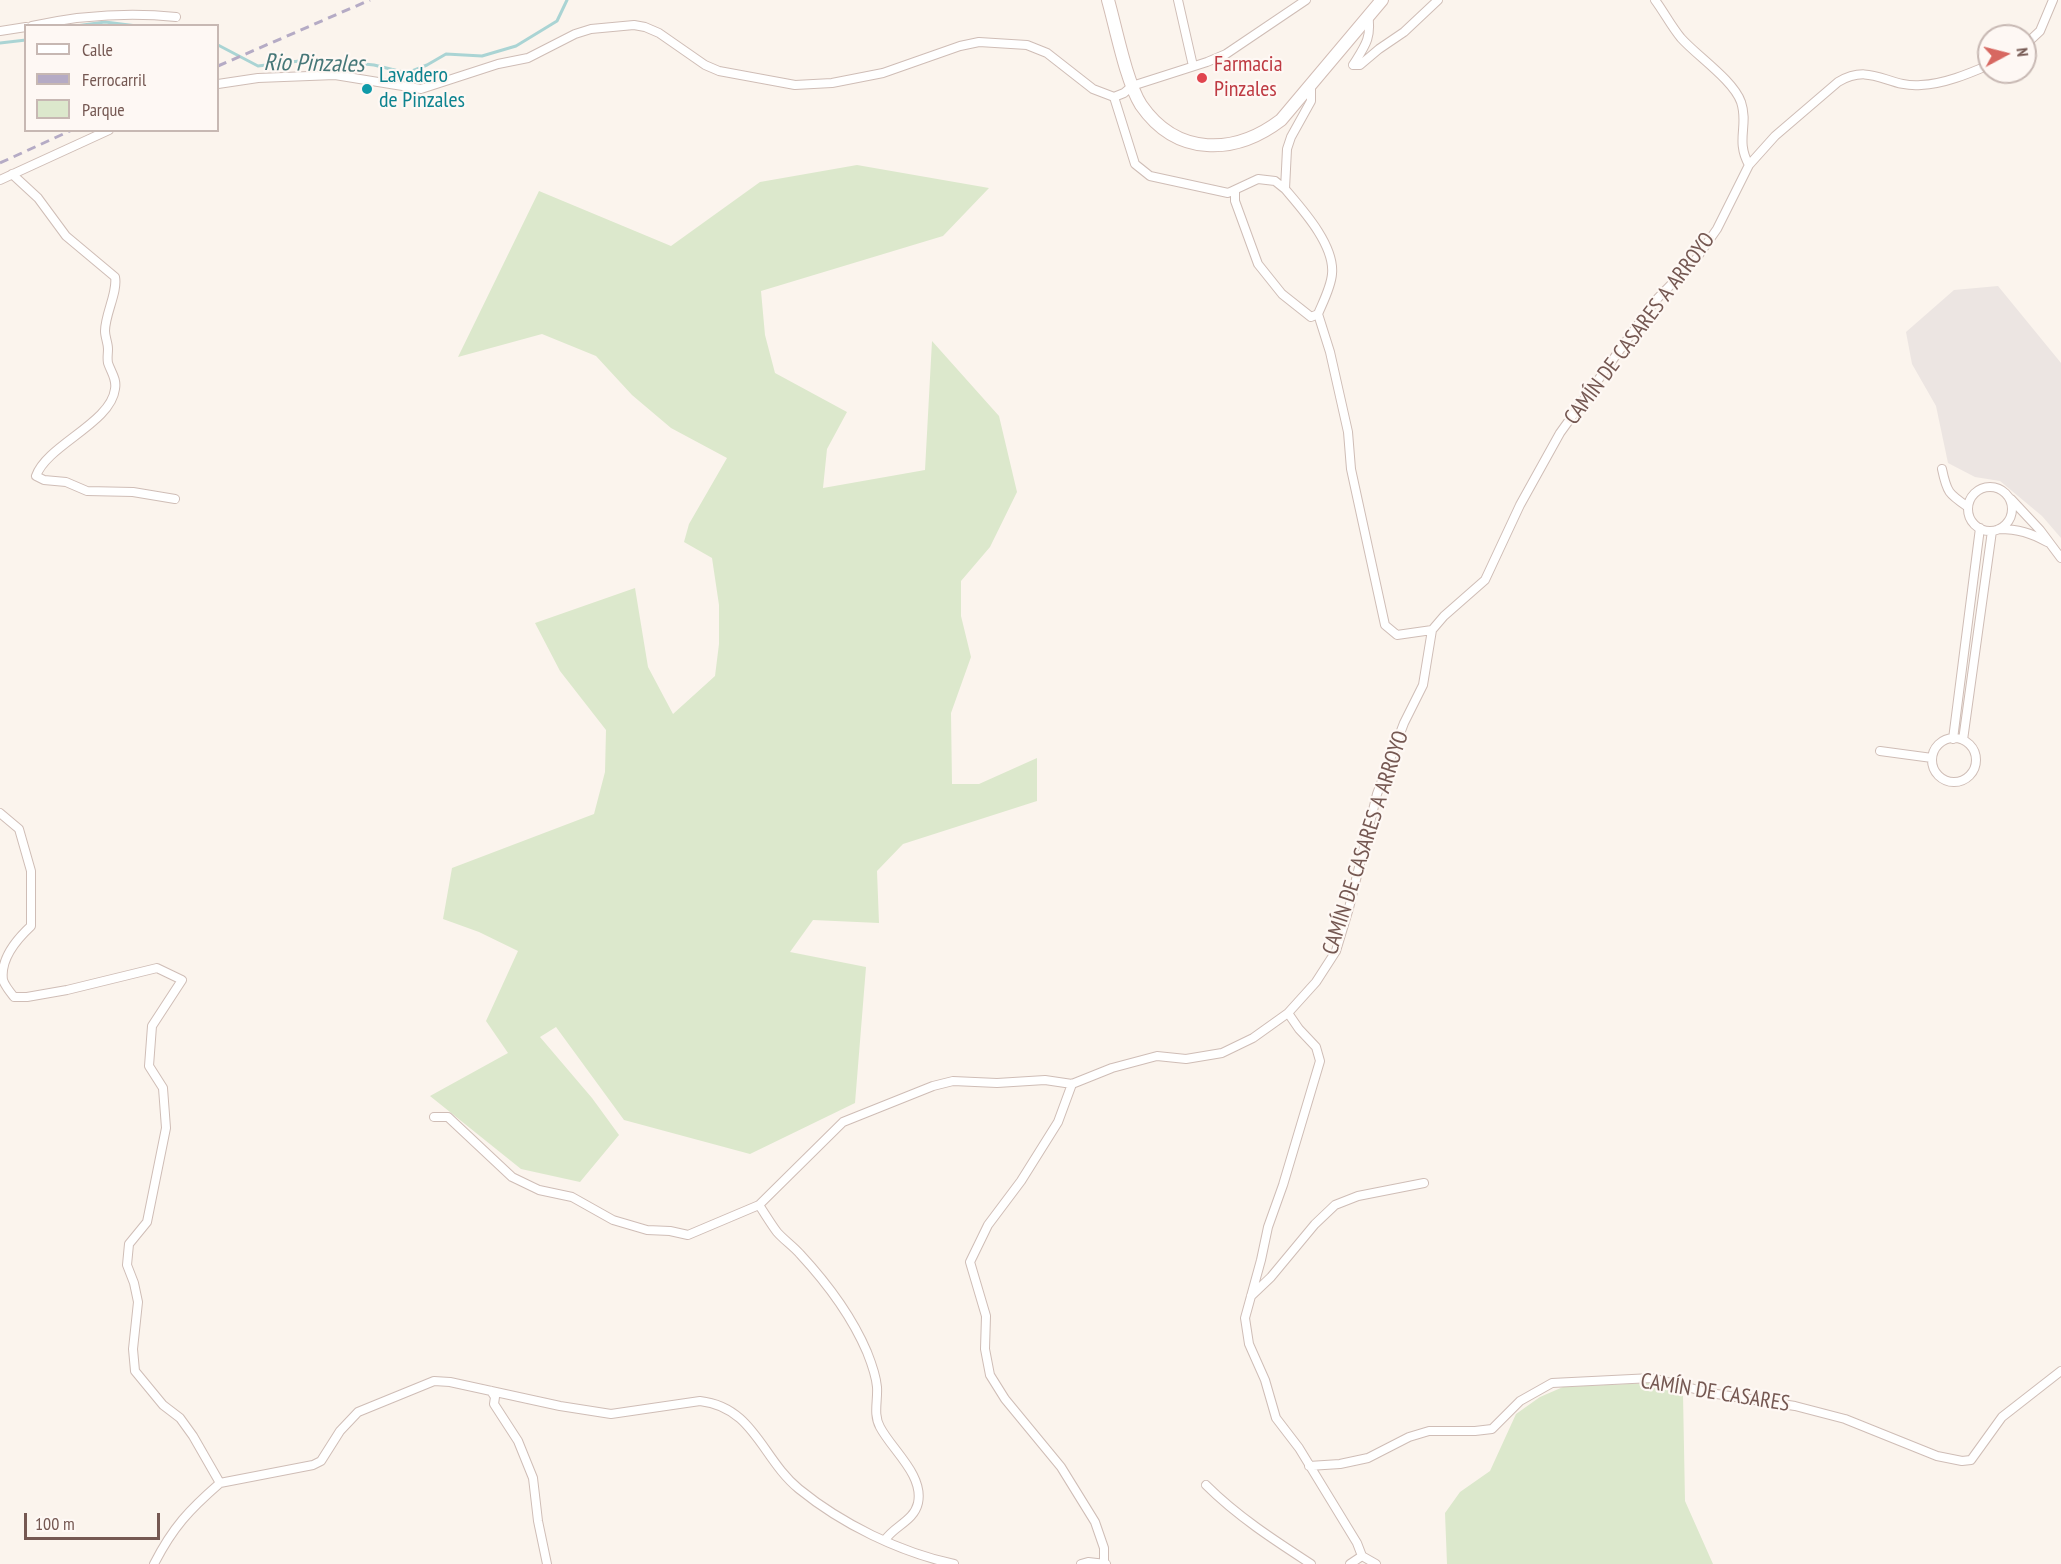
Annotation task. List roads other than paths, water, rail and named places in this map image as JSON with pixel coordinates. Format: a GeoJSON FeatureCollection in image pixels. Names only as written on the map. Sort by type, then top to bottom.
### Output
{"type":"FeatureCollection","features":[{"type":"Feature","properties":{"kind":"main road"},"geometry":{"type":"LineString","coordinates":[[1108,0],[1132,86],[1141,104],[1168,132],[1199,144],[1216,146],[1235,144],[1265,132],[1281,120],[1382,0]]}},
{"type":"Feature","properties":{"kind":"street"},"geometry":{"type":"LineString","coordinates":[[1178,0],[1193,66]]}},
{"type":"Feature","properties":{"kind":"street"},"geometry":{"type":"LineString","coordinates":[[219,84],[258,78],[335,75],[421,89],[498,64],[528,58],[583,32],[634,25],[659,33],[705,65],[719,71],[795,85],[832,83],[883,73],[960,46],[979,42],[1028,45],[1047,54],[1093,89],[1114,97],[1124,93],[1132,86],[1226,54],[1306,0]]}},
{"type":"Feature","properties":{"kind":"street"},"geometry":{"type":"LineString","coordinates":[[1368,15],[1371,30],[1353,65],[1360,65],[1378,49],[1404,32],[1438,0]]}},
{"type":"Feature","properties":{"kind":"street"},"geometry":{"type":"LineString","coordinates":[[1655,0],[1681,38],[1727,82],[1741,101],[1744,120],[1741,141],[1743,154],[1749,165]]}},
{"type":"Feature","properties":{"kind":"street"},"geometry":{"type":"LineString","coordinates":[[2037,34],[2053,0]]}},
{"type":"Feature","properties":{"kind":"street"},"geometry":{"type":"LineString","coordinates":[[41,24],[111,14],[176,17]]}},
{"type":"Feature","properties":{"kind":"street"},"geometry":{"type":"LineString","coordinates":[[0,31],[24,27]]}},
{"type":"Feature","properties":{"kind":"street","name":"CAMÍN DE CASARES A ARROYO"},"geometry":{"type":"LineString","coordinates":[[434,1117],[448,1117],[512,1178],[539,1190],[572,1197],[613,1220],[647,1230],[688,1234],[759,1205],[843,1122],[933,1086],[953,1081],[997,1083],[1045,1080],[1072,1084],[1112,1068],[1157,1056],[1186,1059],[1222,1053],[1253,1038],[1288,1013],[1316,982],[1336,951],[1350,908],[1377,794],[1404,723],[1423,685],[1432,630],[1444,616],[1485,580],[1520,505],[1560,433],[1655,301],[1696,259],[1717,229],[1749,165],[1775,136],[1838,82],[1849,76],[1863,73],[1897,83],[1919,86],[1948,80],[1977,69]]}},
{"type":"Feature","properties":{"kind":"street"},"geometry":{"type":"LineString","coordinates":[[1284,189],[1287,178],[1287,149],[1291,136],[1311,100],[1311,86]]}},
{"type":"Feature","properties":{"kind":"street"},"geometry":{"type":"LineString","coordinates":[[1114,97],[1135,164],[1150,176],[1228,193],[1258,180],[1275,181],[1305,212],[1330,255],[1332,274],[1318,314],[1330,352],[1348,432],[1351,469],[1385,625],[1397,635],[1432,630]]}},
{"type":"Feature","properties":{"kind":"street"},"geometry":{"type":"LineString","coordinates":[[0,180],[105,132]]}},
{"type":"Feature","properties":{"kind":"street"},"geometry":{"type":"LineString","coordinates":[[12,174],[38,198],[66,236],[115,277],[116,284],[105,326],[107,360],[116,383],[115,392],[111,401],[97,417],[54,453],[38,470],[36,476],[44,480],[66,482],[87,491],[132,492],[175,498]]}},
{"type":"Feature","properties":{"kind":"street"},"geometry":{"type":"LineString","coordinates":[[1235,191],[1235,201],[1258,264],[1282,294],[1311,317],[1318,314]]}},
{"type":"Feature","properties":{"kind":"street"},"geometry":{"type":"LineString","coordinates":[[1942,469],[1945,485],[1950,494],[1968,507],[1972,522],[1980,528],[2015,529],[2034,534],[2049,544]]}},
{"type":"Feature","properties":{"kind":"street"},"geometry":{"type":"LineString","coordinates":[[1968,507],[1974,495],[1985,488],[1999,489],[2030,518],[2061,558]]}},
{"type":"Feature","properties":{"kind":"street"},"geometry":{"type":"LineString","coordinates":[[1963,740],[1996,530],[2010,519],[2012,506],[2008,496]]}},
{"type":"Feature","properties":{"kind":"street"},"geometry":{"type":"LineString","coordinates":[[1953,738],[1980,528]]}},
{"type":"Feature","properties":{"kind":"street"},"geometry":{"type":"LineString","coordinates":[[1953,738],[1963,740],[1973,749],[1976,762],[1970,776],[1956,782],[1942,778],[1933,766],[1932,758],[1938,746],[1943,741],[1953,738]]}},
{"type":"Feature","properties":{"kind":"street"},"geometry":{"type":"LineString","coordinates":[[1880,751],[1932,758]]}},
{"type":"Feature","properties":{"kind":"street"},"geometry":{"type":"LineString","coordinates":[[0,813],[19,829],[31,871],[31,926],[16,940],[5,956],[1,970],[3,981],[14,997],[67,990],[157,968],[182,980],[152,1026],[149,1066],[163,1088],[166,1128],[147,1222],[129,1244],[127,1265],[138,1302],[133,1349],[135,1371],[163,1405],[180,1418],[220,1483]]}},
{"type":"Feature","properties":{"kind":"street"},"geometry":{"type":"LineString","coordinates":[[1288,1013],[1316,1047],[1320,1061],[1268,1227],[1262,1260],[1250,1297],[1245,1318],[1249,1344],[1265,1380],[1276,1418],[1299,1448],[1357,1543],[1362,1556],[1376,1564]]}},
{"type":"Feature","properties":{"kind":"street"},"geometry":{"type":"LineString","coordinates":[[1072,1084],[1058,1122],[1021,1181],[988,1225],[970,1262],[986,1316],[985,1349],[990,1375],[1005,1399],[1061,1467],[1095,1522],[1104,1548],[1105,1564],[1081,1564]]}},
{"type":"Feature","properties":{"kind":"street"},"geometry":{"type":"LineString","coordinates":[[1250,1297],[1271,1277],[1315,1224],[1335,1205],[1358,1196],[1424,1183]]}},
{"type":"Feature","properties":{"kind":"street"},"geometry":{"type":"LineString","coordinates":[[759,1205],[778,1233],[817,1273],[852,1323],[867,1352],[877,1386],[876,1411],[879,1426],[915,1479],[919,1492],[918,1506],[885,1540]]}},
{"type":"Feature","properties":{"kind":"street","name":"CAMÍN DE CASARES"},"geometry":{"type":"LineString","coordinates":[[1309,1466],[1340,1464],[1368,1458],[1410,1437],[1430,1431],[1492,1429],[1520,1401],[1552,1383],[1652,1378],[1710,1393],[1795,1406],[1845,1419],[1937,1456],[1962,1461],[1971,1460],[2002,1418],[2061,1371]]}},
{"type":"Feature","properties":{"kind":"street"},"geometry":{"type":"LineString","coordinates":[[154,1564],[168,1536],[194,1506],[220,1483],[313,1465],[321,1461],[340,1431],[358,1412],[434,1381],[450,1382],[560,1406],[611,1414],[700,1401],[713,1402],[735,1413],[746,1423],[781,1472],[797,1488],[840,1519],[932,1559],[954,1564]]}},
{"type":"Feature","properties":{"kind":"street"},"geometry":{"type":"LineString","coordinates":[[491,1391],[495,1397],[494,1404],[518,1441],[533,1478],[538,1521],[547,1564]]}},
{"type":"Feature","properties":{"kind":"street"},"geometry":{"type":"LineString","coordinates":[[1206,1485],[1224,1503],[1311,1564]]}},
{"type":"Feature","properties":{"kind":"street"},"geometry":{"type":"LineString","coordinates":[[1350,1564],[1362,1556]]}},
{"type":"Feature","properties":{"kind":"waterway","name":"Rio Pinzales"},"geometry":{"type":"LineString","coordinates":[[219,46],[258,66],[316,59],[374,65],[407,73],[446,54],[482,56],[516,46],[557,21],[567,0]]}},
{"type":"Feature","properties":{"kind":"waterway","name":"Rio Pinzales"},"geometry":{"type":"LineString","coordinates":[[90,24],[105,22],[121,24]]}},
{"type":"Feature","properties":{"kind":"waterway","name":"Rio Pinzales"},"geometry":{"type":"LineString","coordinates":[[0,43],[24,40]]}},
{"type":"Feature","properties":{"kind":"railway"},"geometry":{"type":"LineString","coordinates":[[219,66],[370,0]]}},
{"type":"Feature","properties":{"kind":"railway"},"geometry":{"type":"LineString","coordinates":[[0,163],[68,132]]}},
{"type":"Feature","properties":{"kind":"place","name":"Farmacia Pinzales"},"geometry":{"type":"Point","coordinates":[1202,78]}},
{"type":"Feature","properties":{"kind":"place","name":"Lavadero de Pinzales"},"geometry":{"type":"Point","coordinates":[367,89]}}]}
